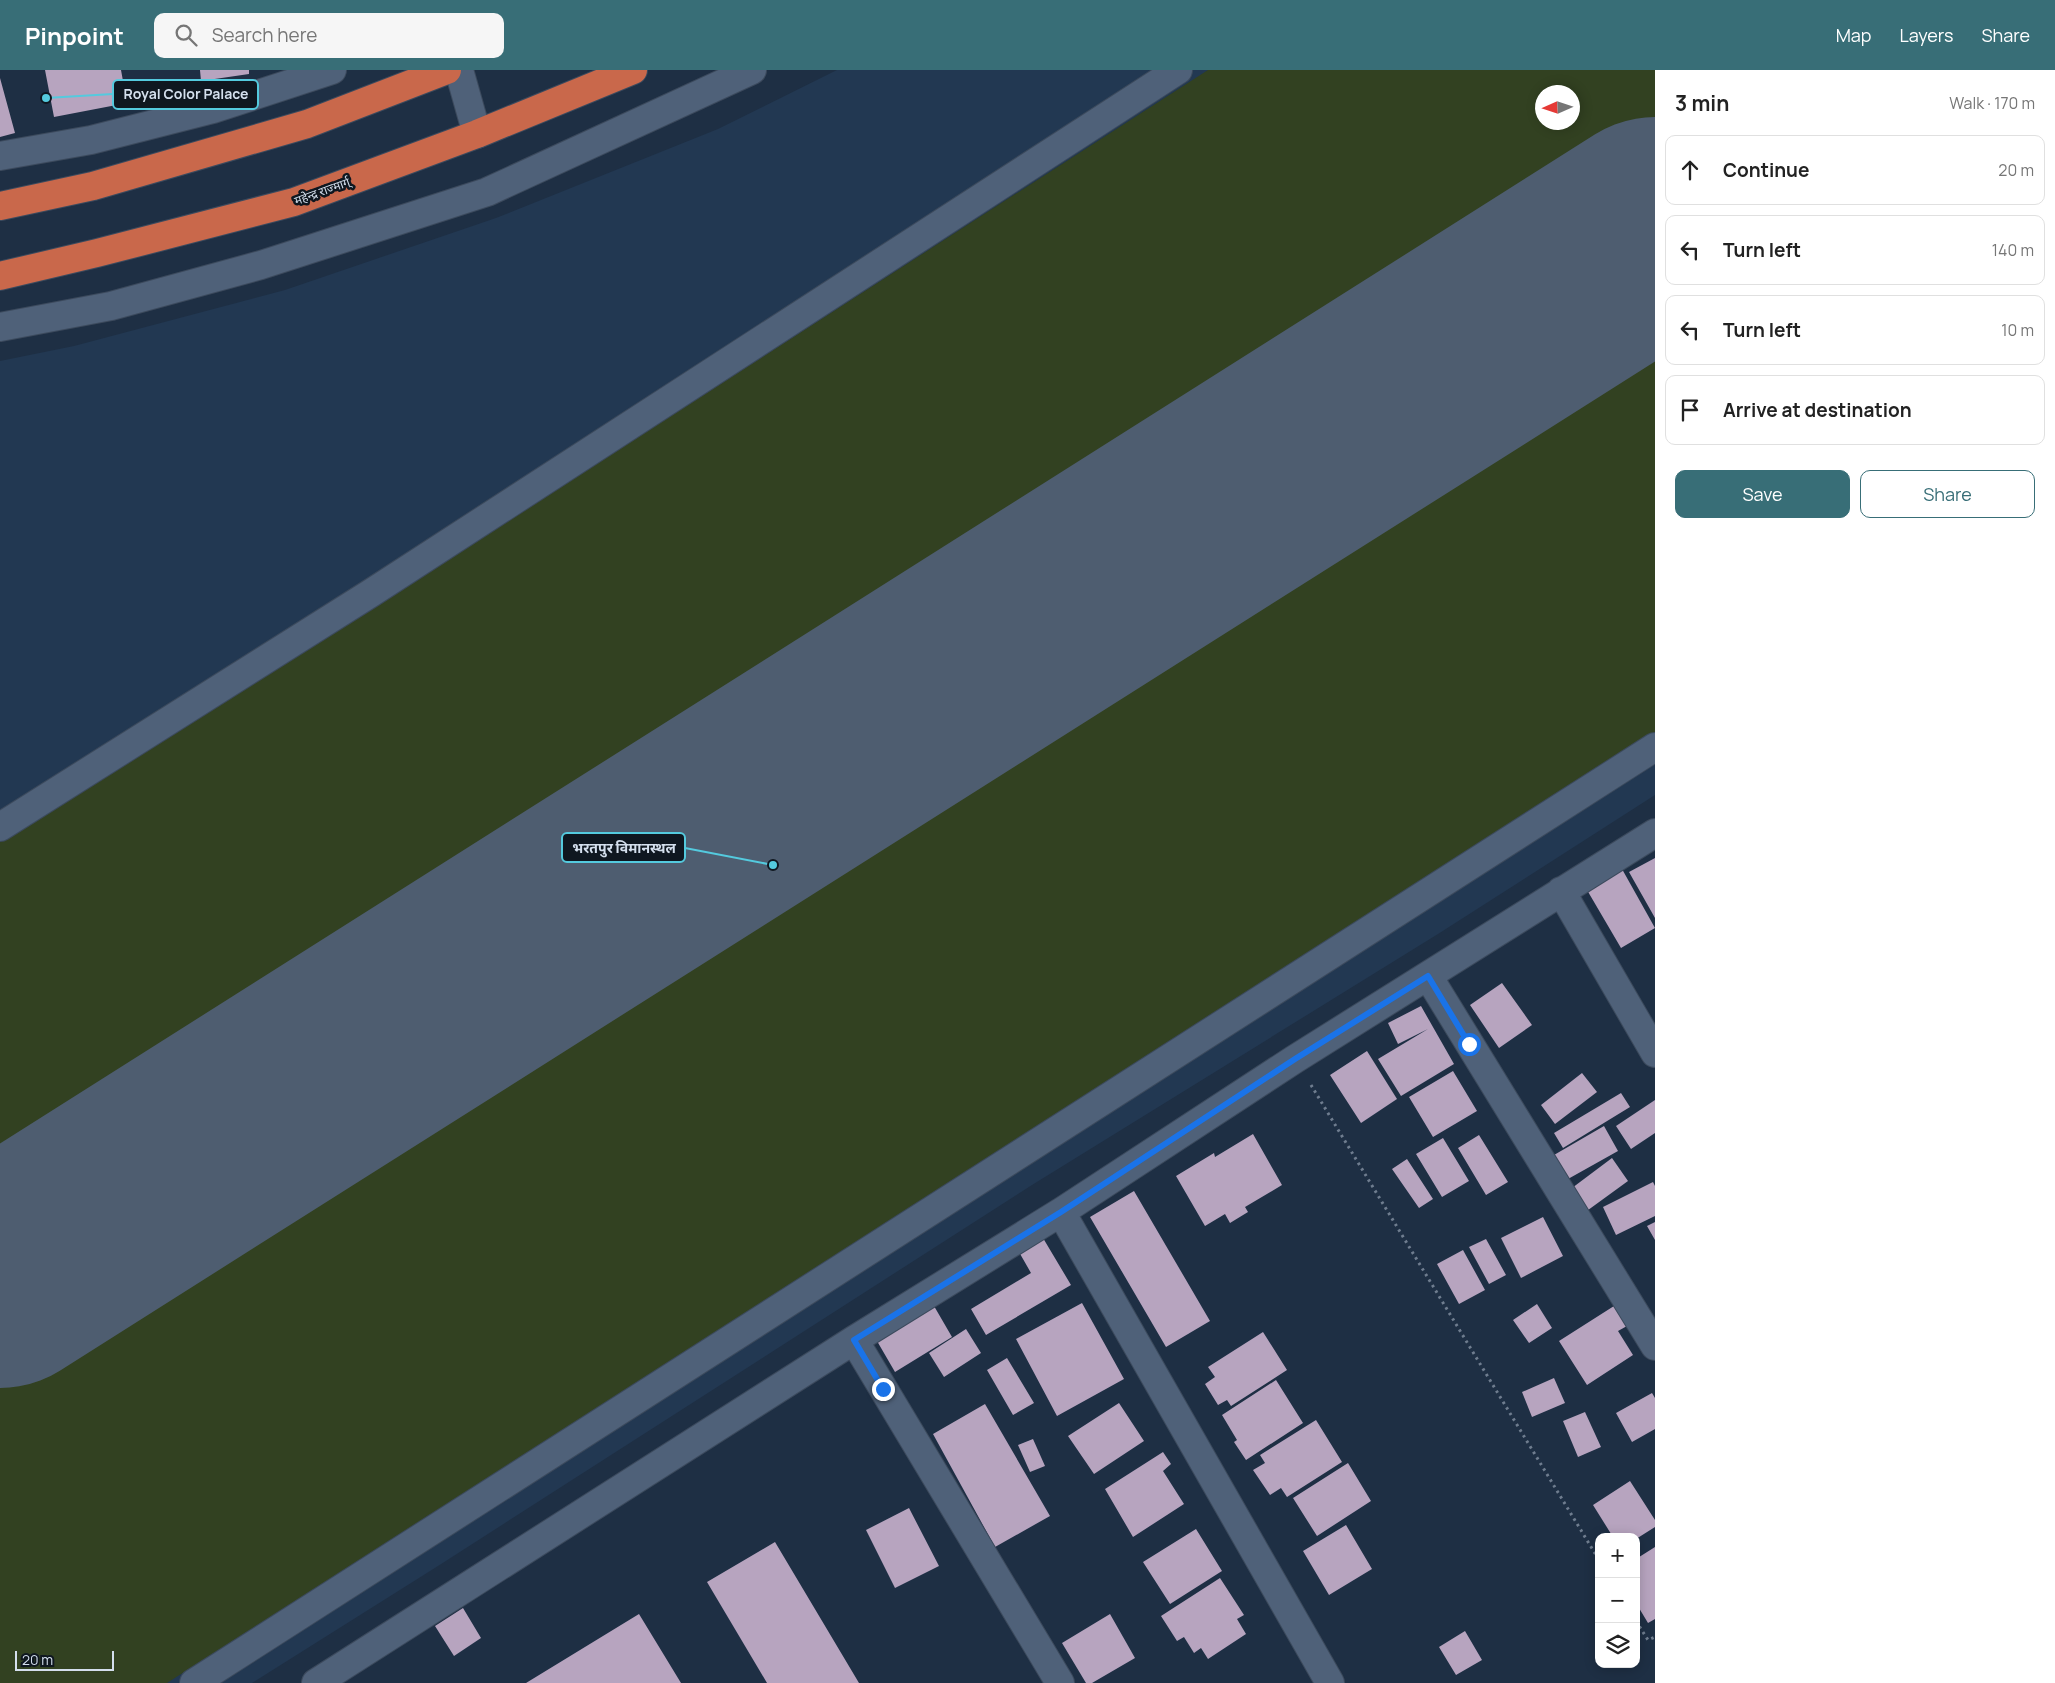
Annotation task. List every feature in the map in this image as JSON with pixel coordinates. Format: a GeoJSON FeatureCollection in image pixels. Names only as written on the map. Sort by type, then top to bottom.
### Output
{"type":"FeatureCollection","features":[{"type":"Feature","properties":{"kind":"highway"},"geometry":{"type":"LineString","coordinates":[[0,206],[93,186],[307,124],[447,70]]}},
{"type":"Feature","properties":{"kind":"highway","name":"महेन्द्र राज्मार्ग्"},"geometry":{"type":"LineString","coordinates":[[0,276],[294,202],[477,134],[633,70]]}},
{"type":"Feature","properties":{"kind":"street"},"geometry":{"type":"LineString","coordinates":[[0,156],[91,140],[213,109],[332,70]]}},
{"type":"Feature","properties":{"kind":"street"},"geometry":{"type":"LineString","coordinates":[[459,70],[477,134]]}},
{"type":"Feature","properties":{"kind":"street"},"geometry":{"type":"LineString","coordinates":[[0,327],[110,306],[261,265],[487,192],[752,70]]}},
{"type":"Feature","properties":{"kind":"street"},"geometry":{"type":"LineString","coordinates":[[0,827],[372,593],[1178,70]]}},
{"type":"Feature","properties":{"kind":"street"},"geometry":{"type":"LineString","coordinates":[[194,1683],[1655,747]]}},
{"type":"Feature","properties":{"kind":"street"},"geometry":{"type":"LineString","coordinates":[[316,1683],[854,1340],[1061,1212],[1295,1059],[1655,833]]}},
{"type":"Feature","properties":{"kind":"street"},"geometry":{"type":"LineString","coordinates":[[1561,891],[1655,1052]]}},
{"type":"Feature","properties":{"kind":"street"},"geometry":{"type":"LineString","coordinates":[[1428,976],[1655,1346]]}},
{"type":"Feature","properties":{"kind":"street"},"geometry":{"type":"LineString","coordinates":[[1061,1212],[1330,1683]]}},
{"type":"Feature","properties":{"kind":"street"},"geometry":{"type":"LineString","coordinates":[[854,1340],[1060,1683]]}},
{"type":"Feature","properties":{"kind":"path"},"geometry":{"type":"LineString","coordinates":[[1295,1059],[1595,1553]]}},
{"type":"Feature","properties":{"kind":"path"},"geometry":{"type":"LineString","coordinates":[[1637,1623],[1648,1640],[1655,1637]]}},
{"type":"Feature","properties":{"kind":"shaded area"},"geometry":{"type":"Polygon","coordinates":[[[837,70],[1655,70],[1655,795],[1438,934],[1032,1185],[252,1683],[0,1683],[0,361],[74,346],[285,290],[496,218],[718,129],[837,70]]]}},
{"type":"Feature","properties":{"kind":"green space"},"geometry":{"type":"Polygon","coordinates":[[[1208,70],[1655,70],[1655,157],[0,1206],[0,841],[694,401],[1208,70]]]}},
{"type":"Feature","properties":{"kind":"green space"},"geometry":{"type":"Polygon","coordinates":[[[1655,330],[1655,736],[1076,1102],[167,1683],[0,1683],[0,1381],[1655,330]]]}},
{"type":"Feature","properties":{"kind":"building"},"geometry":{"type":"Polygon","coordinates":[[[45,70],[121,70],[127,103],[54,117],[45,70]]]}},
{"type":"Feature","properties":{"kind":"building"},"geometry":{"type":"Polygon","coordinates":[[[200,70],[249,70],[249,74],[201,81],[200,70]]]}},
{"type":"Feature","properties":{"kind":"building"},"geometry":{"type":"Polygon","coordinates":[[[0,78],[15,133],[0,137],[0,78]]]}},
{"type":"Feature","properties":{"kind":"building"},"geometry":{"type":"Polygon","coordinates":[[[1655,858],[1655,918],[1629,872],[1655,858]]]}},
{"type":"Feature","properties":{"kind":"building"},"geometry":{"type":"Polygon","coordinates":[[[1622,869],[1655,928],[1621,948],[1587,890],[1622,869]]]}},
{"type":"Feature","properties":{"kind":"building"},"geometry":{"type":"Polygon","coordinates":[[[1502,983],[1532,1025],[1499,1048],[1470,1005],[1502,983]]]}},
{"type":"Feature","properties":{"kind":"building"},"geometry":{"type":"Polygon","coordinates":[[[1421,1006],[1454,1064],[1401,1096],[1378,1059],[1428,1029],[1398,1044],[1388,1023],[1421,1006]]]}},
{"type":"Feature","properties":{"kind":"building"},"geometry":{"type":"Polygon","coordinates":[[[1367,1051],[1397,1099],[1361,1123],[1330,1075],[1367,1051]]]}},
{"type":"Feature","properties":{"kind":"building"},"geometry":{"type":"Polygon","coordinates":[[[1453,1071],[1477,1111],[1433,1137],[1409,1097],[1453,1071]]]}},
{"type":"Feature","properties":{"kind":"building"},"geometry":{"type":"Polygon","coordinates":[[[1582,1073],[1597,1092],[1555,1124],[1541,1105],[1582,1073]]]}},
{"type":"Feature","properties":{"kind":"building"},"geometry":{"type":"Polygon","coordinates":[[[1621,1093],[1630,1107],[1563,1148],[1554,1133],[1621,1093]]]}},
{"type":"Feature","properties":{"kind":"building"},"geometry":{"type":"Polygon","coordinates":[[[1655,1100],[1655,1133],[1631,1149],[1616,1126],[1655,1100]]]}},
{"type":"Feature","properties":{"kind":"building"},"geometry":{"type":"Polygon","coordinates":[[[1604,1126],[1618,1151],[1568,1179],[1554,1155],[1604,1126]]]}},
{"type":"Feature","properties":{"kind":"building"},"geometry":{"type":"Polygon","coordinates":[[[1253,1134],[1282,1185],[1245,1207],[1248,1212],[1230,1223],[1225,1214],[1205,1226],[1176,1176],[1214,1153],[1215,1157],[1253,1134]]]}},
{"type":"Feature","properties":{"kind":"building"},"geometry":{"type":"Polygon","coordinates":[[[1479,1135],[1508,1182],[1486,1195],[1458,1148],[1479,1135]]]}},
{"type":"Feature","properties":{"kind":"building"},"geometry":{"type":"Polygon","coordinates":[[[1443,1138],[1469,1181],[1442,1197],[1416,1154],[1443,1138]]]}},
{"type":"Feature","properties":{"kind":"building"},"geometry":{"type":"Polygon","coordinates":[[[1612,1158],[1628,1181],[1584,1213],[1568,1191],[1612,1158]]]}},
{"type":"Feature","properties":{"kind":"building"},"geometry":{"type":"Polygon","coordinates":[[[1407,1159],[1433,1199],[1419,1208],[1392,1169],[1407,1159]]]}},
{"type":"Feature","properties":{"kind":"building"},"geometry":{"type":"Polygon","coordinates":[[[1653,1182],[1655,1186],[1655,1216],[1616,1235],[1603,1207],[1653,1182]]]}},
{"type":"Feature","properties":{"kind":"building"},"geometry":{"type":"Polygon","coordinates":[[[1134,1191],[1210,1321],[1166,1347],[1090,1217],[1134,1191]]]}},
{"type":"Feature","properties":{"kind":"building"},"geometry":{"type":"Polygon","coordinates":[[[1543,1217],[1563,1256],[1521,1278],[1501,1238],[1543,1217]]]}},
{"type":"Feature","properties":{"kind":"building"},"geometry":{"type":"Polygon","coordinates":[[[1655,1222],[1655,1240],[1647,1226],[1655,1222]]]}},
{"type":"Feature","properties":{"kind":"building"},"geometry":{"type":"Polygon","coordinates":[[[1043,1238],[1071,1285],[986,1335],[971,1309],[1031,1273],[1019,1252],[1043,1238]]]}},
{"type":"Feature","properties":{"kind":"building"},"geometry":{"type":"Polygon","coordinates":[[[1486,1239],[1506,1275],[1489,1284],[1469,1247],[1486,1239]]]}},
{"type":"Feature","properties":{"kind":"building"},"geometry":{"type":"Polygon","coordinates":[[[1463,1250],[1485,1290],[1459,1304],[1437,1264],[1463,1250]]]}},
{"type":"Feature","properties":{"kind":"building"},"geometry":{"type":"Polygon","coordinates":[[[1082,1303],[1124,1379],[1057,1416],[1016,1339],[1082,1303]]]}},
{"type":"Feature","properties":{"kind":"building"},"geometry":{"type":"Polygon","coordinates":[[[1537,1304],[1552,1328],[1529,1343],[1513,1320],[1537,1304]]]}},
{"type":"Feature","properties":{"kind":"building"},"geometry":{"type":"Polygon","coordinates":[[[934,1306],[952,1337],[895,1372],[877,1341],[934,1306]]]}},
{"type":"Feature","properties":{"kind":"building"},"geometry":{"type":"Polygon","coordinates":[[[1614,1306],[1627,1326],[1618,1331],[1633,1355],[1587,1385],[1559,1341],[1614,1306]]]}},
{"type":"Feature","properties":{"kind":"building"},"geometry":{"type":"Polygon","coordinates":[[[966,1329],[981,1353],[944,1377],[929,1353],[966,1329]]]}},
{"type":"Feature","properties":{"kind":"building"},"geometry":{"type":"Polygon","coordinates":[[[1263,1332],[1287,1370],[1231,1406],[1227,1400],[1218,1405],[1205,1384],[1215,1377],[1208,1367],[1263,1332]]]}},
{"type":"Feature","properties":{"kind":"building"},"geometry":{"type":"Polygon","coordinates":[[[1007,1358],[1034,1403],[1013,1415],[987,1370],[1007,1358]]]}},
{"type":"Feature","properties":{"kind":"building"},"geometry":{"type":"Polygon","coordinates":[[[1554,1378],[1565,1403],[1532,1417],[1522,1392],[1554,1378]]]}},
{"type":"Feature","properties":{"kind":"building"},"geometry":{"type":"Polygon","coordinates":[[[1276,1380],[1303,1423],[1246,1460],[1234,1442],[1237,1440],[1222,1415],[1276,1380]]]}},
{"type":"Feature","properties":{"kind":"building"},"geometry":{"type":"Polygon","coordinates":[[[1652,1393],[1655,1398],[1655,1429],[1632,1442],[1616,1413],[1652,1393]]]}},
{"type":"Feature","properties":{"kind":"building"},"geometry":{"type":"Polygon","coordinates":[[[1119,1403],[1144,1441],[1094,1474],[1068,1436],[1119,1403]]]}},
{"type":"Feature","properties":{"kind":"building"},"geometry":{"type":"Polygon","coordinates":[[[985,1404],[1050,1516],[995,1547],[933,1434],[985,1404]]]}},
{"type":"Feature","properties":{"kind":"building"},"geometry":{"type":"Polygon","coordinates":[[[1585,1412],[1601,1447],[1578,1457],[1563,1421],[1585,1412]]]}},
{"type":"Feature","properties":{"kind":"building"},"geometry":{"type":"Polygon","coordinates":[[[1316,1420],[1342,1462],[1287,1497],[1281,1488],[1270,1495],[1253,1470],[1265,1463],[1260,1455],[1316,1420]]]}},
{"type":"Feature","properties":{"kind":"building"},"geometry":{"type":"Polygon","coordinates":[[[1033,1439],[1045,1466],[1030,1472],[1018,1445],[1033,1439]]]}},
{"type":"Feature","properties":{"kind":"building"},"geometry":{"type":"Polygon","coordinates":[[[1163,1452],[1171,1464],[1163,1471],[1184,1504],[1133,1537],[1105,1489],[1163,1452]]]}},
{"type":"Feature","properties":{"kind":"building"},"geometry":{"type":"Polygon","coordinates":[[[1348,1463],[1371,1501],[1317,1536],[1293,1498],[1348,1463]]]}},
{"type":"Feature","properties":{"kind":"building"},"geometry":{"type":"Polygon","coordinates":[[[1630,1481],[1655,1520],[1655,1527],[1640,1536],[1640,1533],[1610,1533],[1593,1505],[1630,1481]]]}},
{"type":"Feature","properties":{"kind":"building"},"geometry":{"type":"Polygon","coordinates":[[[909,1508],[939,1566],[895,1588],[866,1530],[909,1508]]]}},
{"type":"Feature","properties":{"kind":"building"},"geometry":{"type":"Polygon","coordinates":[[[1346,1525],[1372,1569],[1329,1595],[1303,1551],[1346,1525]]]}},
{"type":"Feature","properties":{"kind":"building"},"geometry":{"type":"Polygon","coordinates":[[[1196,1529],[1222,1571],[1170,1604],[1143,1562],[1196,1529]]]}},
{"type":"Feature","properties":{"kind":"building"},"geometry":{"type":"Polygon","coordinates":[[[775,1542],[859,1683],[767,1683],[707,1582],[775,1542]]]}},
{"type":"Feature","properties":{"kind":"building"},"geometry":{"type":"Polygon","coordinates":[[[1655,1547],[1655,1619],[1648,1623],[1640,1610],[1640,1556],[1655,1547]]]}},
{"type":"Feature","properties":{"kind":"building"},"geometry":{"type":"Polygon","coordinates":[[[1220,1578],[1244,1615],[1237,1619],[1246,1634],[1208,1659],[1201,1648],[1194,1653],[1184,1637],[1177,1641],[1161,1616],[1220,1578]]]}},
{"type":"Feature","properties":{"kind":"building"},"geometry":{"type":"Polygon","coordinates":[[[463,1608],[481,1638],[454,1656],[435,1626],[463,1608]]]}},
{"type":"Feature","properties":{"kind":"building"},"geometry":{"type":"Polygon","coordinates":[[[639,1614],[681,1683],[526,1683],[639,1614]]]}},
{"type":"Feature","properties":{"kind":"building"},"geometry":{"type":"Polygon","coordinates":[[[1110,1614],[1135,1658],[1092,1683],[1086,1683],[1062,1643],[1110,1614]]]}},
{"type":"Feature","properties":{"kind":"building"},"geometry":{"type":"Polygon","coordinates":[[[1465,1631],[1482,1660],[1456,1675],[1439,1647],[1465,1631]]]}},
{"type":"Feature","properties":{"kind":"runway"},"geometry":{"type":"LineString","coordinates":[[0,1276],[1655,229]]}},
{"type":"Feature","properties":{"kind":"place","name":"Royal Color Palace"},"geometry":{"type":"Point","coordinates":[46,98]}},
{"type":"Feature","properties":{"kind":"place","name":"भरतपुर विमानस्थल"},"geometry":{"type":"Point","coordinates":[773,865]}},
{"type":"Feature","properties":{"kind":"route"},"geometry":{"type":"LineString","coordinates":[[883,1389],[854,1340],[1061,1212],[1295,1059],[1428,976],[1469,1044]]}}]}
